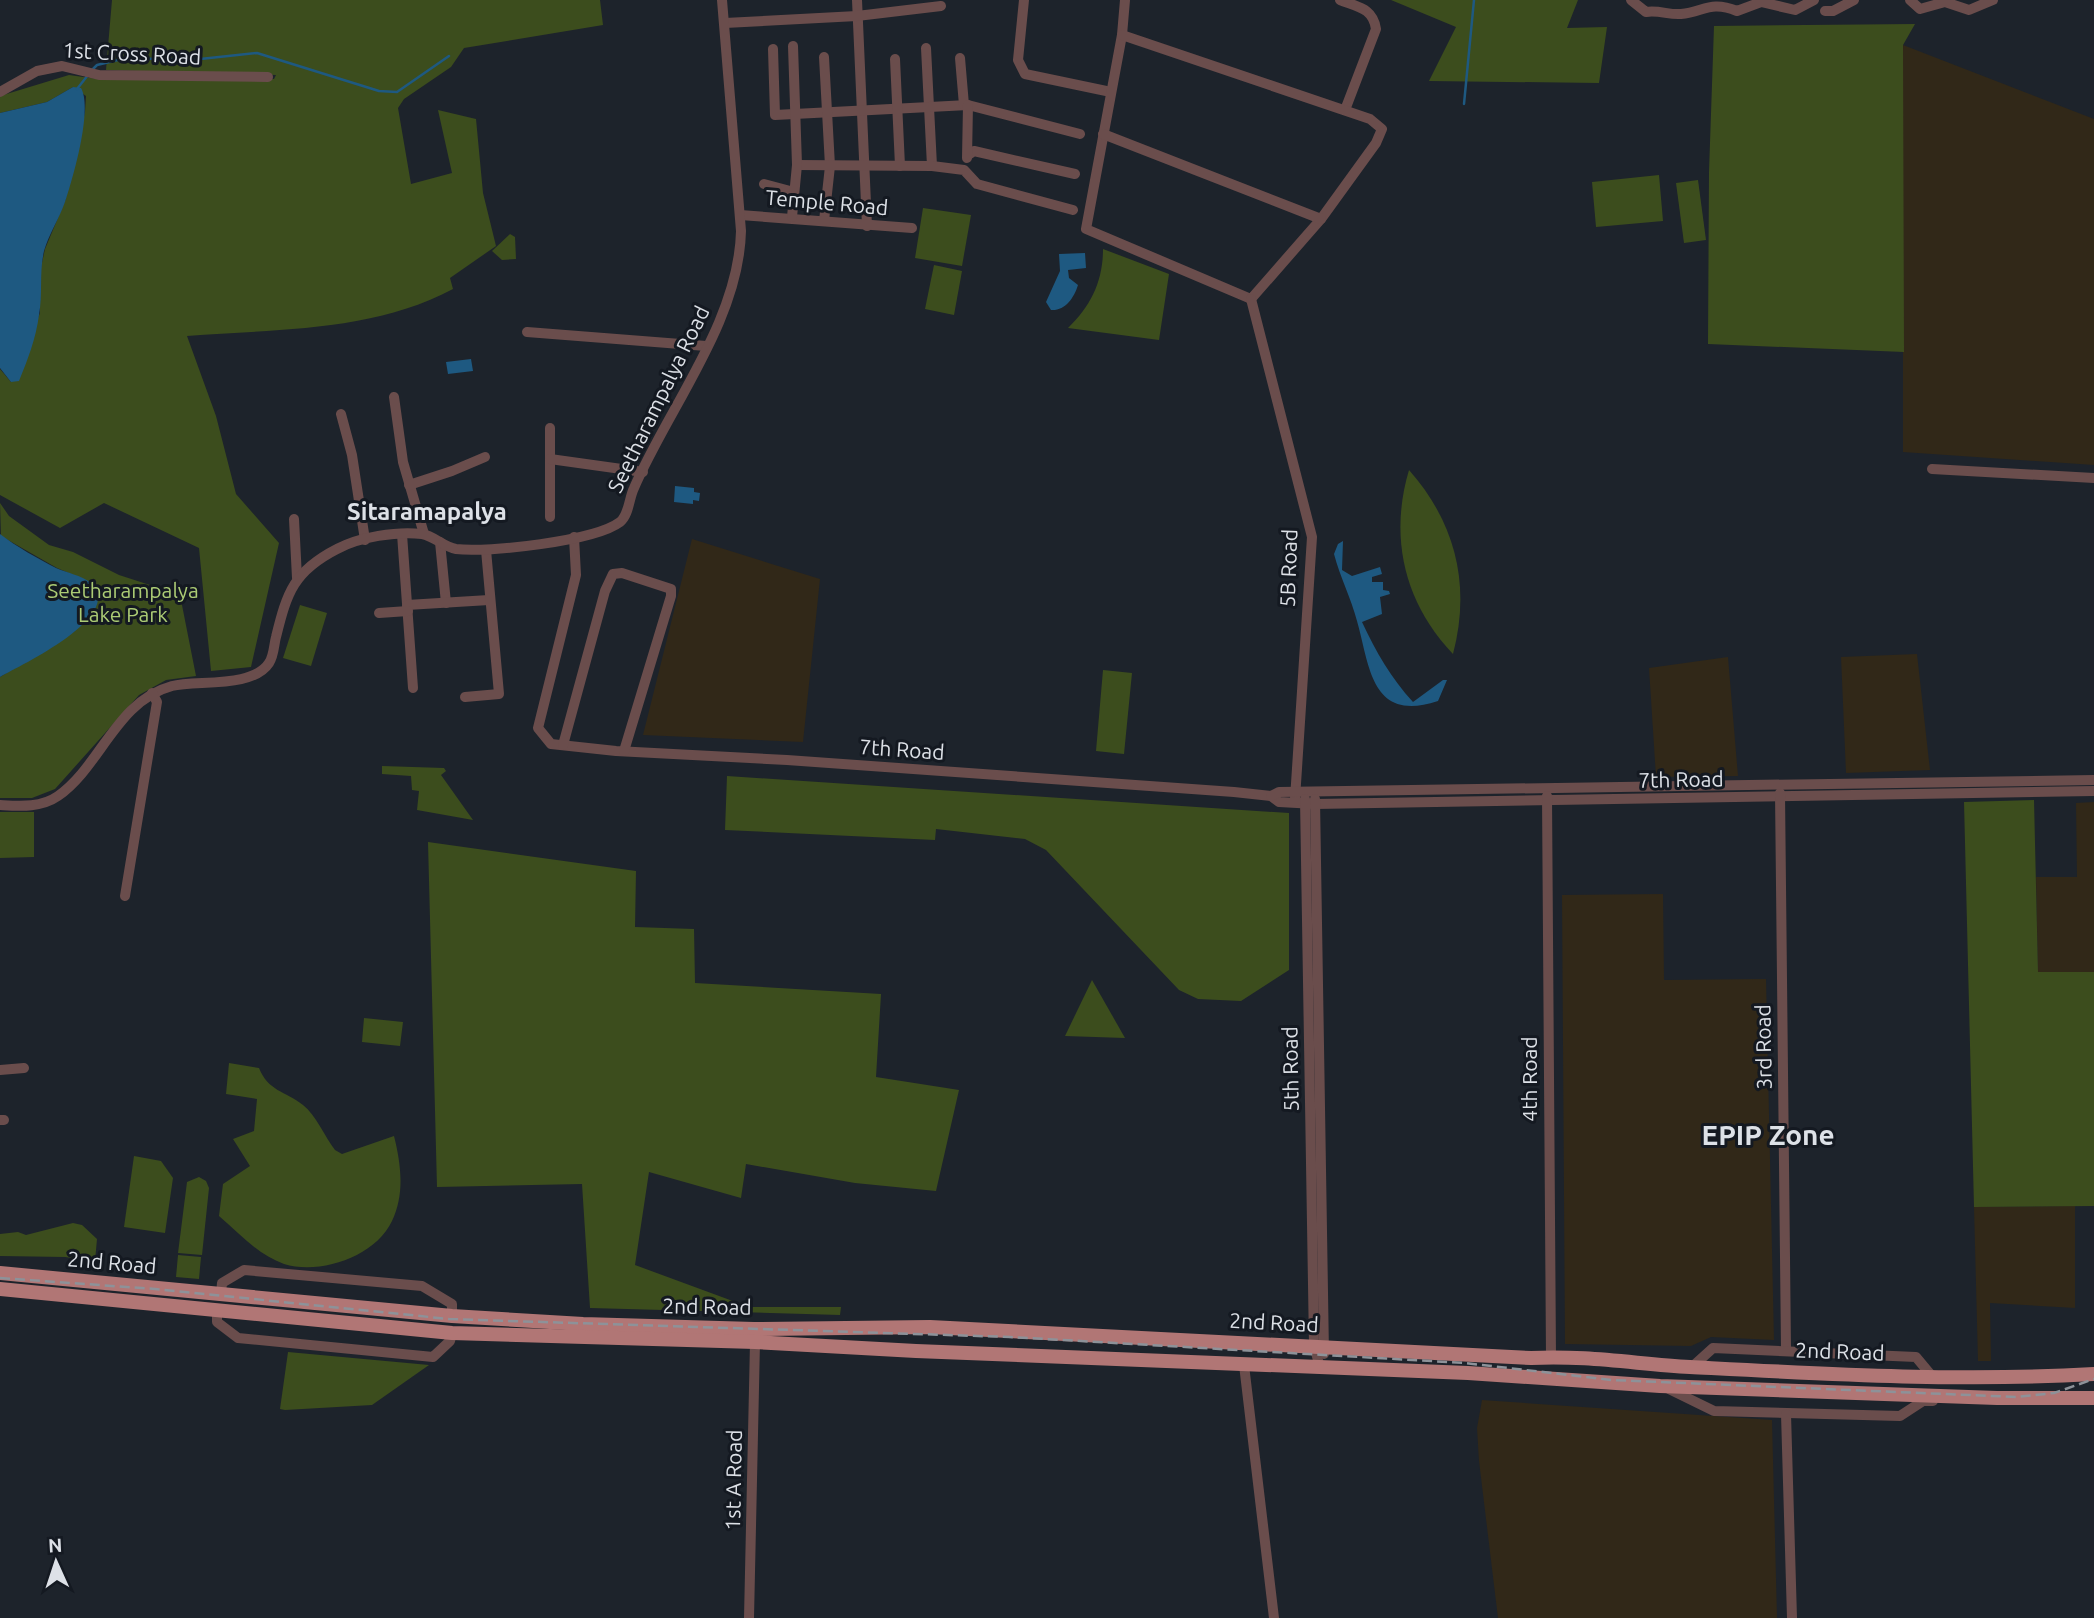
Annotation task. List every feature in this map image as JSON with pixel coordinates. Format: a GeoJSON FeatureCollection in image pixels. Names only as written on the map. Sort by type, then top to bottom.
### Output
{"type":"FeatureCollection","features":[{"type":"Feature","properties":{"kind":"main road","name":"2nd Road"},"geometry":{"type":"LineString","coordinates":[[0,1273],[102,1282],[219,1302],[452,1333],[755,1342],[1468,1373],[1660,1386],[1997,1398],[2094,1398]]}},
{"type":"Feature","properties":{"kind":"main road"},"geometry":{"type":"LineString","coordinates":[[100,1298],[102,1282]]}},
{"type":"Feature","properties":{"kind":"main road","name":"2nd Road"},"geometry":{"type":"LineString","coordinates":[[0,1289],[100,1298],[219,1302],[587,1324],[731,1328],[904,1326],[1551,1357],[1692,1367],[2036,1377],[2094,1374]]}},
{"type":"Feature","properties":{"kind":"main road"},"geometry":{"type":"LineString","coordinates":[[891,1349],[894,1337],[904,1326]]}},
{"type":"Feature","properties":{"kind":"main road"},"geometry":{"type":"LineString","coordinates":[[879,1327],[887,1337],[891,1349]]}},
{"type":"Feature","properties":{"kind":"main road"},"geometry":{"type":"LineString","coordinates":[[2035,1397],[2036,1377]]}},
{"type":"Feature","properties":{"kind":"street","name":"Seetharampalya Road"},"geometry":{"type":"LineString","coordinates":[[0,805],[31,806],[57,797],[134,705],[152,693],[174,686],[236,680],[258,672],[270,663],[287,592],[297,578],[338,548],[365,540],[402,534],[424,534],[453,548],[486,550],[553,543],[619,523],[706,346],[738,269],[740,215],[722,0]]}},
{"type":"Feature","properties":{"kind":"street"},"geometry":{"type":"LineString","coordinates":[[858,0],[867,226]]}},
{"type":"Feature","properties":{"kind":"street"},"geometry":{"type":"LineString","coordinates":[[1024,0],[1018,60],[1026,74],[1111,92]]}},
{"type":"Feature","properties":{"kind":"street"},"geometry":{"type":"LineString","coordinates":[[1122,35],[1370,119],[1382,129],[1376,144],[1321,219],[1251,299],[1086,229],[1122,35],[1125,0]]}},
{"type":"Feature","properties":{"kind":"street"},"geometry":{"type":"LineString","coordinates":[[1340,0],[1368,10],[1374,17],[1376,29],[1345,110]]}},
{"type":"Feature","properties":{"kind":"street"},"geometry":{"type":"LineString","coordinates":[[1631,0],[1646,12],[1661,10],[1680,14],[1704,6],[1726,6],[1737,11],[1761,2],[1795,10],[1814,0]]}},
{"type":"Feature","properties":{"kind":"street"},"geometry":{"type":"LineString","coordinates":[[1825,11],[1833,12],[1854,0]]}},
{"type":"Feature","properties":{"kind":"street"},"geometry":{"type":"LineString","coordinates":[[1910,0],[1920,9],[1945,2],[1969,10],[1993,0]]}},
{"type":"Feature","properties":{"kind":"street"},"geometry":{"type":"LineString","coordinates":[[725,23],[857,16],[941,6]]}},
{"type":"Feature","properties":{"kind":"street"},"geometry":{"type":"LineString","coordinates":[[792,217],[797,166],[793,46]]}},
{"type":"Feature","properties":{"kind":"street"},"geometry":{"type":"LineString","coordinates":[[926,48],[932,166]]}},
{"type":"Feature","properties":{"kind":"street"},"geometry":{"type":"LineString","coordinates":[[773,49],[775,115],[966,105],[1080,134]]}},
{"type":"Feature","properties":{"kind":"street"},"geometry":{"type":"LineString","coordinates":[[824,57],[830,166],[824,220]]}},
{"type":"Feature","properties":{"kind":"street"},"geometry":{"type":"LineString","coordinates":[[960,58],[966,105],[968,155],[964,170]]}},
{"type":"Feature","properties":{"kind":"street"},"geometry":{"type":"LineString","coordinates":[[895,59],[900,166]]}},
{"type":"Feature","properties":{"kind":"street","name":"1st Cross Road"},"geometry":{"type":"LineString","coordinates":[[0,92],[37,71],[62,66],[99,75],[268,77]]}},
{"type":"Feature","properties":{"kind":"street"},"geometry":{"type":"LineString","coordinates":[[1103,134],[1321,219]]}},
{"type":"Feature","properties":{"kind":"street"},"geometry":{"type":"LineString","coordinates":[[968,155],[974,151],[1075,174]]}},
{"type":"Feature","properties":{"kind":"street"},"geometry":{"type":"LineString","coordinates":[[797,166],[932,166],[964,170],[977,184],[1073,210]]}},
{"type":"Feature","properties":{"kind":"street"},"geometry":{"type":"LineString","coordinates":[[764,184],[794,192]]}},
{"type":"Feature","properties":{"kind":"street","name":"Temple Road"},"geometry":{"type":"LineString","coordinates":[[740,215],[912,228]]}},
{"type":"Feature","properties":{"kind":"street","name":"5B Road"},"geometry":{"type":"LineString","coordinates":[[1251,299],[1312,537],[1305,798]]}},
{"type":"Feature","properties":{"kind":"street"},"geometry":{"type":"LineString","coordinates":[[527,332],[706,346]]}},
{"type":"Feature","properties":{"kind":"street"},"geometry":{"type":"LineString","coordinates":[[394,397],[409,485],[424,534]]}},
{"type":"Feature","properties":{"kind":"street"},"geometry":{"type":"LineString","coordinates":[[341,414],[352,455],[365,540]]}},
{"type":"Feature","properties":{"kind":"street"},"geometry":{"type":"LineString","coordinates":[[550,428],[550,517]]}},
{"type":"Feature","properties":{"kind":"street"},"geometry":{"type":"LineString","coordinates":[[409,485],[485,457]]}},
{"type":"Feature","properties":{"kind":"street"},"geometry":{"type":"LineString","coordinates":[[550,459],[643,472]]}},
{"type":"Feature","properties":{"kind":"street"},"geometry":{"type":"LineString","coordinates":[[1932,468],[2094,478]]}},
{"type":"Feature","properties":{"kind":"street"},"geometry":{"type":"LineString","coordinates":[[294,519],[297,578]]}},
{"type":"Feature","properties":{"kind":"street"},"geometry":{"type":"LineString","coordinates":[[402,534],[413,688]]}},
{"type":"Feature","properties":{"kind":"street","name":"7th Road"},"geometry":{"type":"LineString","coordinates":[[574,537],[576,575],[538,728],[551,744],[1271,796],[1279,792],[1305,798],[1780,791],[2094,791]]}},
{"type":"Feature","properties":{"kind":"street"},"geometry":{"type":"LineString","coordinates":[[440,542],[446,603]]}},
{"type":"Feature","properties":{"kind":"street"},"geometry":{"type":"LineString","coordinates":[[465,697],[499,694],[486,550]]}},
{"type":"Feature","properties":{"kind":"street"},"geometry":{"type":"LineString","coordinates":[[563,745],[605,591],[614,574],[622,573],[671,589],[624,751]]}},
{"type":"Feature","properties":{"kind":"street"},"geometry":{"type":"LineString","coordinates":[[379,612],[489,600]]}},
{"type":"Feature","properties":{"kind":"street"},"geometry":{"type":"LineString","coordinates":[[125,896],[157,702],[152,693]]}},
{"type":"Feature","properties":{"kind":"street","name":"7th Road"},"geometry":{"type":"LineString","coordinates":[[1780,791],[2094,780]]}},
{"type":"Feature","properties":{"kind":"street","name":"3rd Road"},"geometry":{"type":"LineString","coordinates":[[1780,791],[1786,1350]]}},
{"type":"Feature","properties":{"kind":"street","name":"4th Road"},"geometry":{"type":"LineString","coordinates":[[1546,795],[1551,1357]]}},
{"type":"Feature","properties":{"kind":"street","name":"5th Road"},"geometry":{"type":"LineString","coordinates":[[1305,798],[1314,1049],[1319,1345],[1322,1368]]}},
{"type":"Feature","properties":{"kind":"street"},"geometry":{"type":"LineString","coordinates":[[0,1070],[24,1068]]}},
{"type":"Feature","properties":{"kind":"street"},"geometry":{"type":"LineString","coordinates":[[452,1316],[452,1304],[430,1288],[244,1269],[222,1283],[217,1322],[238,1338],[433,1357],[450,1341],[452,1333]]}},
{"type":"Feature","properties":{"kind":"street","name":"1st A Road"},"geometry":{"type":"LineString","coordinates":[[749,1618],[755,1342]]}},
{"type":"Feature","properties":{"kind":"street"},"geometry":{"type":"LineString","coordinates":[[1692,1367],[1713,1348],[1786,1350],[1916,1357],[1931,1375]]}},
{"type":"Feature","properties":{"kind":"street"},"geometry":{"type":"LineString","coordinates":[[1244,1365],[1274,1618]]}},
{"type":"Feature","properties":{"kind":"street"},"geometry":{"type":"LineString","coordinates":[[1660,1386],[1714,1411],[1786,1414],[1900,1416],[1923,1401],[1983,1404],[1997,1398]]}},
{"type":"Feature","properties":{"kind":"street"},"geometry":{"type":"LineString","coordinates":[[1786,1414],[1792,1618]]}},
{"type":"Feature","properties":{"kind":"shaded area"},"geometry":{"type":"Polygon","coordinates":[[[1903,45],[2094,119],[2094,465],[1903,452],[1903,45]]]}},
{"type":"Feature","properties":{"kind":"shaded area"},"geometry":{"type":"Polygon","coordinates":[[[692,539],[820,579],[803,742],[643,735],[692,539]]]}},
{"type":"Feature","properties":{"kind":"shaded area"},"geometry":{"type":"Polygon","coordinates":[[[1917,654],[1930,770],[1846,773],[1841,657],[1917,654]]]}},
{"type":"Feature","properties":{"kind":"shaded area"},"geometry":{"type":"Polygon","coordinates":[[[1728,657],[1738,776],[1656,777],[1649,668],[1728,657]]]}},
{"type":"Feature","properties":{"kind":"shaded area"},"geometry":{"type":"Polygon","coordinates":[[[2094,802],[2094,972],[2038,973],[2036,877],[2077,877],[2076,803],[2094,802]]]}},
{"type":"Feature","properties":{"kind":"shaded area"},"geometry":{"type":"Polygon","coordinates":[[[1663,894],[1664,980],[1766,979],[1774,1340],[1711,1337],[1691,1346],[1565,1344],[1562,895],[1663,894]]]}},
{"type":"Feature","properties":{"kind":"shaded area"},"geometry":{"type":"Polygon","coordinates":[[[2075,1206],[2075,1308],[1990,1303],[1991,1361],[1978,1361],[1974,1207],[2075,1206]]]}},
{"type":"Feature","properties":{"kind":"shaded area"},"geometry":{"type":"Polygon","coordinates":[[[1482,1400],[1772,1420],[1777,1618],[1498,1618],[1479,1461],[1477,1428],[1482,1400]]]}},
{"type":"Feature","properties":{"kind":"green space"},"geometry":{"type":"Polygon","coordinates":[[[112,0],[600,0],[603,25],[464,48],[451,67],[404,99],[398,108],[411,184],[452,173],[438,110],[476,119],[483,193],[496,246],[450,278],[453,289],[390,314],[357,321],[187,336],[216,416],[236,494],[279,543],[251,667],[211,671],[199,548],[104,503],[60,528],[0,495],[0,369],[11,382],[40,313],[40,272],[45,249],[65,201],[85,112],[86,96],[73,87],[47,102],[0,113],[0,96],[69,75],[105,80],[274,79],[276,75],[106,70],[112,0]]]}},
{"type":"Feature","properties":{"kind":"green space"},"geometry":{"type":"Polygon","coordinates":[[[1391,0],[1578,0],[1567,28],[1607,27],[1599,83],[1429,81],[1456,27],[1391,0]]]}},
{"type":"Feature","properties":{"kind":"green space"},"geometry":{"type":"Polygon","coordinates":[[[1915,24],[1903,45],[1904,352],[1708,344],[1709,172],[1714,26],[1915,24]]]}},
{"type":"Feature","properties":{"kind":"green space"},"geometry":{"type":"Polygon","coordinates":[[[1659,175],[1663,221],[1596,227],[1592,182],[1659,175]]]}},
{"type":"Feature","properties":{"kind":"green space"},"geometry":{"type":"Polygon","coordinates":[[[1698,180],[1706,240],[1684,243],[1676,183],[1698,180]]]}},
{"type":"Feature","properties":{"kind":"green space"},"geometry":{"type":"Polygon","coordinates":[[[923,208],[971,215],[962,266],[915,258],[923,208]]]}},
{"type":"Feature","properties":{"kind":"green space"},"geometry":{"type":"Polygon","coordinates":[[[510,234],[515,237],[516,259],[502,260],[492,251],[510,234]]]}},
{"type":"Feature","properties":{"kind":"green space"},"geometry":{"type":"Polygon","coordinates":[[[1103,249],[1169,274],[1159,340],[1068,328],[1083,311],[1094,292],[1101,272],[1103,249]]]}},
{"type":"Feature","properties":{"kind":"green space"},"geometry":{"type":"Polygon","coordinates":[[[934,265],[962,271],[954,315],[925,309],[934,265]]]}},
{"type":"Feature","properties":{"kind":"green space"},"geometry":{"type":"Polygon","coordinates":[[[1409,470],[1438,512],[1455,556],[1460,604],[1453,654],[1423,613],[1405,568],[1401,520],[1409,470]]]}},
{"type":"Feature","properties":{"kind":"green space","name":"Seetharampalya Lake Park"},"geometry":{"type":"Polygon","coordinates":[[[0,503],[9,516],[49,545],[73,552],[119,575],[184,596],[181,600],[196,676],[166,680],[139,695],[55,789],[32,798],[0,798],[0,677],[75,631],[90,582],[57,568],[1,536],[0,503]]]}},
{"type":"Feature","properties":{"kind":"green space"},"geometry":{"type":"Polygon","coordinates":[[[300,605],[327,613],[311,666],[283,658],[300,605]]]}},
{"type":"Feature","properties":{"kind":"green space"},"geometry":{"type":"Polygon","coordinates":[[[1103,670],[1132,673],[1124,754],[1096,751],[1103,670]]]}},
{"type":"Feature","properties":{"kind":"green space"},"geometry":{"type":"Polygon","coordinates":[[[382,766],[444,768],[446,771],[441,775],[473,820],[417,810],[419,791],[412,790],[411,776],[382,774],[382,766]]]}},
{"type":"Feature","properties":{"kind":"green space"},"geometry":{"type":"Polygon","coordinates":[[[727,776],[1289,813],[1289,970],[1241,1001],[1198,999],[1179,990],[1046,850],[1025,839],[936,829],[935,840],[725,830],[727,776]]]}},
{"type":"Feature","properties":{"kind":"green space"},"geometry":{"type":"Polygon","coordinates":[[[2034,800],[2038,972],[2094,972],[2094,1206],[1974,1207],[1964,802],[2034,800]]]}},
{"type":"Feature","properties":{"kind":"green space"},"geometry":{"type":"Polygon","coordinates":[[[0,812],[34,812],[34,857],[0,858],[0,812]]]}},
{"type":"Feature","properties":{"kind":"green space"},"geometry":{"type":"Polygon","coordinates":[[[428,842],[636,871],[635,927],[694,929],[695,983],[881,994],[876,1077],[959,1090],[936,1191],[855,1183],[746,1164],[741,1198],[649,1172],[635,1265],[749,1307],[841,1307],[840,1315],[590,1308],[582,1184],[437,1187],[428,842]]]}},
{"type":"Feature","properties":{"kind":"green space"},"geometry":{"type":"Polygon","coordinates":[[[1092,980],[1125,1038],[1065,1036],[1092,980]]]}},
{"type":"Feature","properties":{"kind":"green space"},"geometry":{"type":"Polygon","coordinates":[[[364,1018],[403,1022],[400,1046],[362,1042],[364,1018]]]}},
{"type":"Feature","properties":{"kind":"green space"},"geometry":{"type":"Polygon","coordinates":[[[229,1063],[259,1068],[267,1082],[308,1109],[335,1150],[342,1154],[394,1136],[400,1168],[399,1200],[392,1221],[384,1234],[373,1244],[360,1253],[330,1265],[298,1267],[284,1264],[266,1255],[219,1216],[223,1184],[250,1166],[233,1139],[254,1131],[257,1099],[226,1094],[229,1063]]]}},
{"type":"Feature","properties":{"kind":"green space"},"geometry":{"type":"Polygon","coordinates":[[[134,1156],[161,1161],[173,1178],[165,1233],[124,1227],[134,1156]]]}},
{"type":"Feature","properties":{"kind":"green space"},"geometry":{"type":"Polygon","coordinates":[[[199,1177],[206,1181],[209,1188],[202,1255],[178,1253],[187,1182],[199,1177]]]}},
{"type":"Feature","properties":{"kind":"green space"},"geometry":{"type":"Polygon","coordinates":[[[73,1223],[82,1225],[97,1239],[95,1261],[65,1257],[0,1256],[0,1234],[18,1232],[26,1235],[73,1223]]]}},
{"type":"Feature","properties":{"kind":"green space"},"geometry":{"type":"Polygon","coordinates":[[[178,1255],[201,1257],[199,1279],[176,1277],[178,1255]]]}},
{"type":"Feature","properties":{"kind":"green space"},"geometry":{"type":"Polygon","coordinates":[[[288,1352],[429,1365],[372,1405],[285,1410],[280,1409],[288,1352]]]}},
{"type":"Feature","properties":{"kind":"water"},"geometry":{"type":"Polygon","coordinates":[[[73,87],[81,88],[84,98],[81,144],[65,202],[44,251],[40,307],[34,340],[19,381],[11,382],[0,368],[0,113],[47,102],[73,87]]]}},
{"type":"Feature","properties":{"kind":"water"},"geometry":{"type":"Polygon","coordinates":[[[1085,253],[1086,268],[1068,270],[1069,278],[1078,285],[1074,295],[1065,306],[1051,310],[1046,302],[1060,271],[1059,254],[1085,253]]]}},
{"type":"Feature","properties":{"kind":"water"},"geometry":{"type":"Polygon","coordinates":[[[471,359],[473,371],[448,374],[446,362],[471,359]]]}},
{"type":"Feature","properties":{"kind":"water"},"geometry":{"type":"Polygon","coordinates":[[[675,486],[694,488],[694,492],[700,493],[699,501],[693,500],[693,504],[674,502],[675,486]]]}},
{"type":"Feature","properties":{"kind":"water"},"geometry":{"type":"Polygon","coordinates":[[[0,534],[56,568],[87,580],[98,596],[94,610],[83,624],[47,651],[0,677],[0,534]]]}},
{"type":"Feature","properties":{"kind":"water"},"geometry":{"type":"Polygon","coordinates":[[[1343,541],[1342,570],[1352,576],[1380,567],[1382,574],[1372,577],[1372,582],[1383,582],[1383,590],[1389,591],[1390,594],[1380,597],[1382,614],[1362,622],[1378,654],[1413,702],[1443,680],[1447,680],[1438,701],[1416,706],[1399,704],[1386,697],[1377,686],[1334,554],[1338,544],[1343,541]]]}},
{"type":"Feature","properties":{"kind":"waterway"},"geometry":{"type":"LineString","coordinates":[[1464,104],[1474,0]]}},
{"type":"Feature","properties":{"kind":"waterway"},"geometry":{"type":"LineString","coordinates":[[92,70],[97,65],[126,58],[191,60],[257,53],[379,91],[397,92],[449,56]]}},
{"type":"Feature","properties":{"kind":"waterway"},"geometry":{"type":"LineString","coordinates":[[77,89],[88,75]]}},
{"type":"Feature","properties":{"kind":"railway"},"geometry":{"type":"LineString","coordinates":[[0,1278],[155,1289],[449,1319],[1010,1337],[1465,1363],[1612,1380],[2016,1397],[2054,1393],[2094,1379]]}},
{"type":"Feature","properties":{"kind":"district","name":"Sitaramapalya"},"geometry":{"type":"Point","coordinates":[427,511]}},
{"type":"Feature","properties":{"kind":"district","name":"EPIP Zone"},"geometry":{"type":"Point","coordinates":[1768,1134]}}]}
